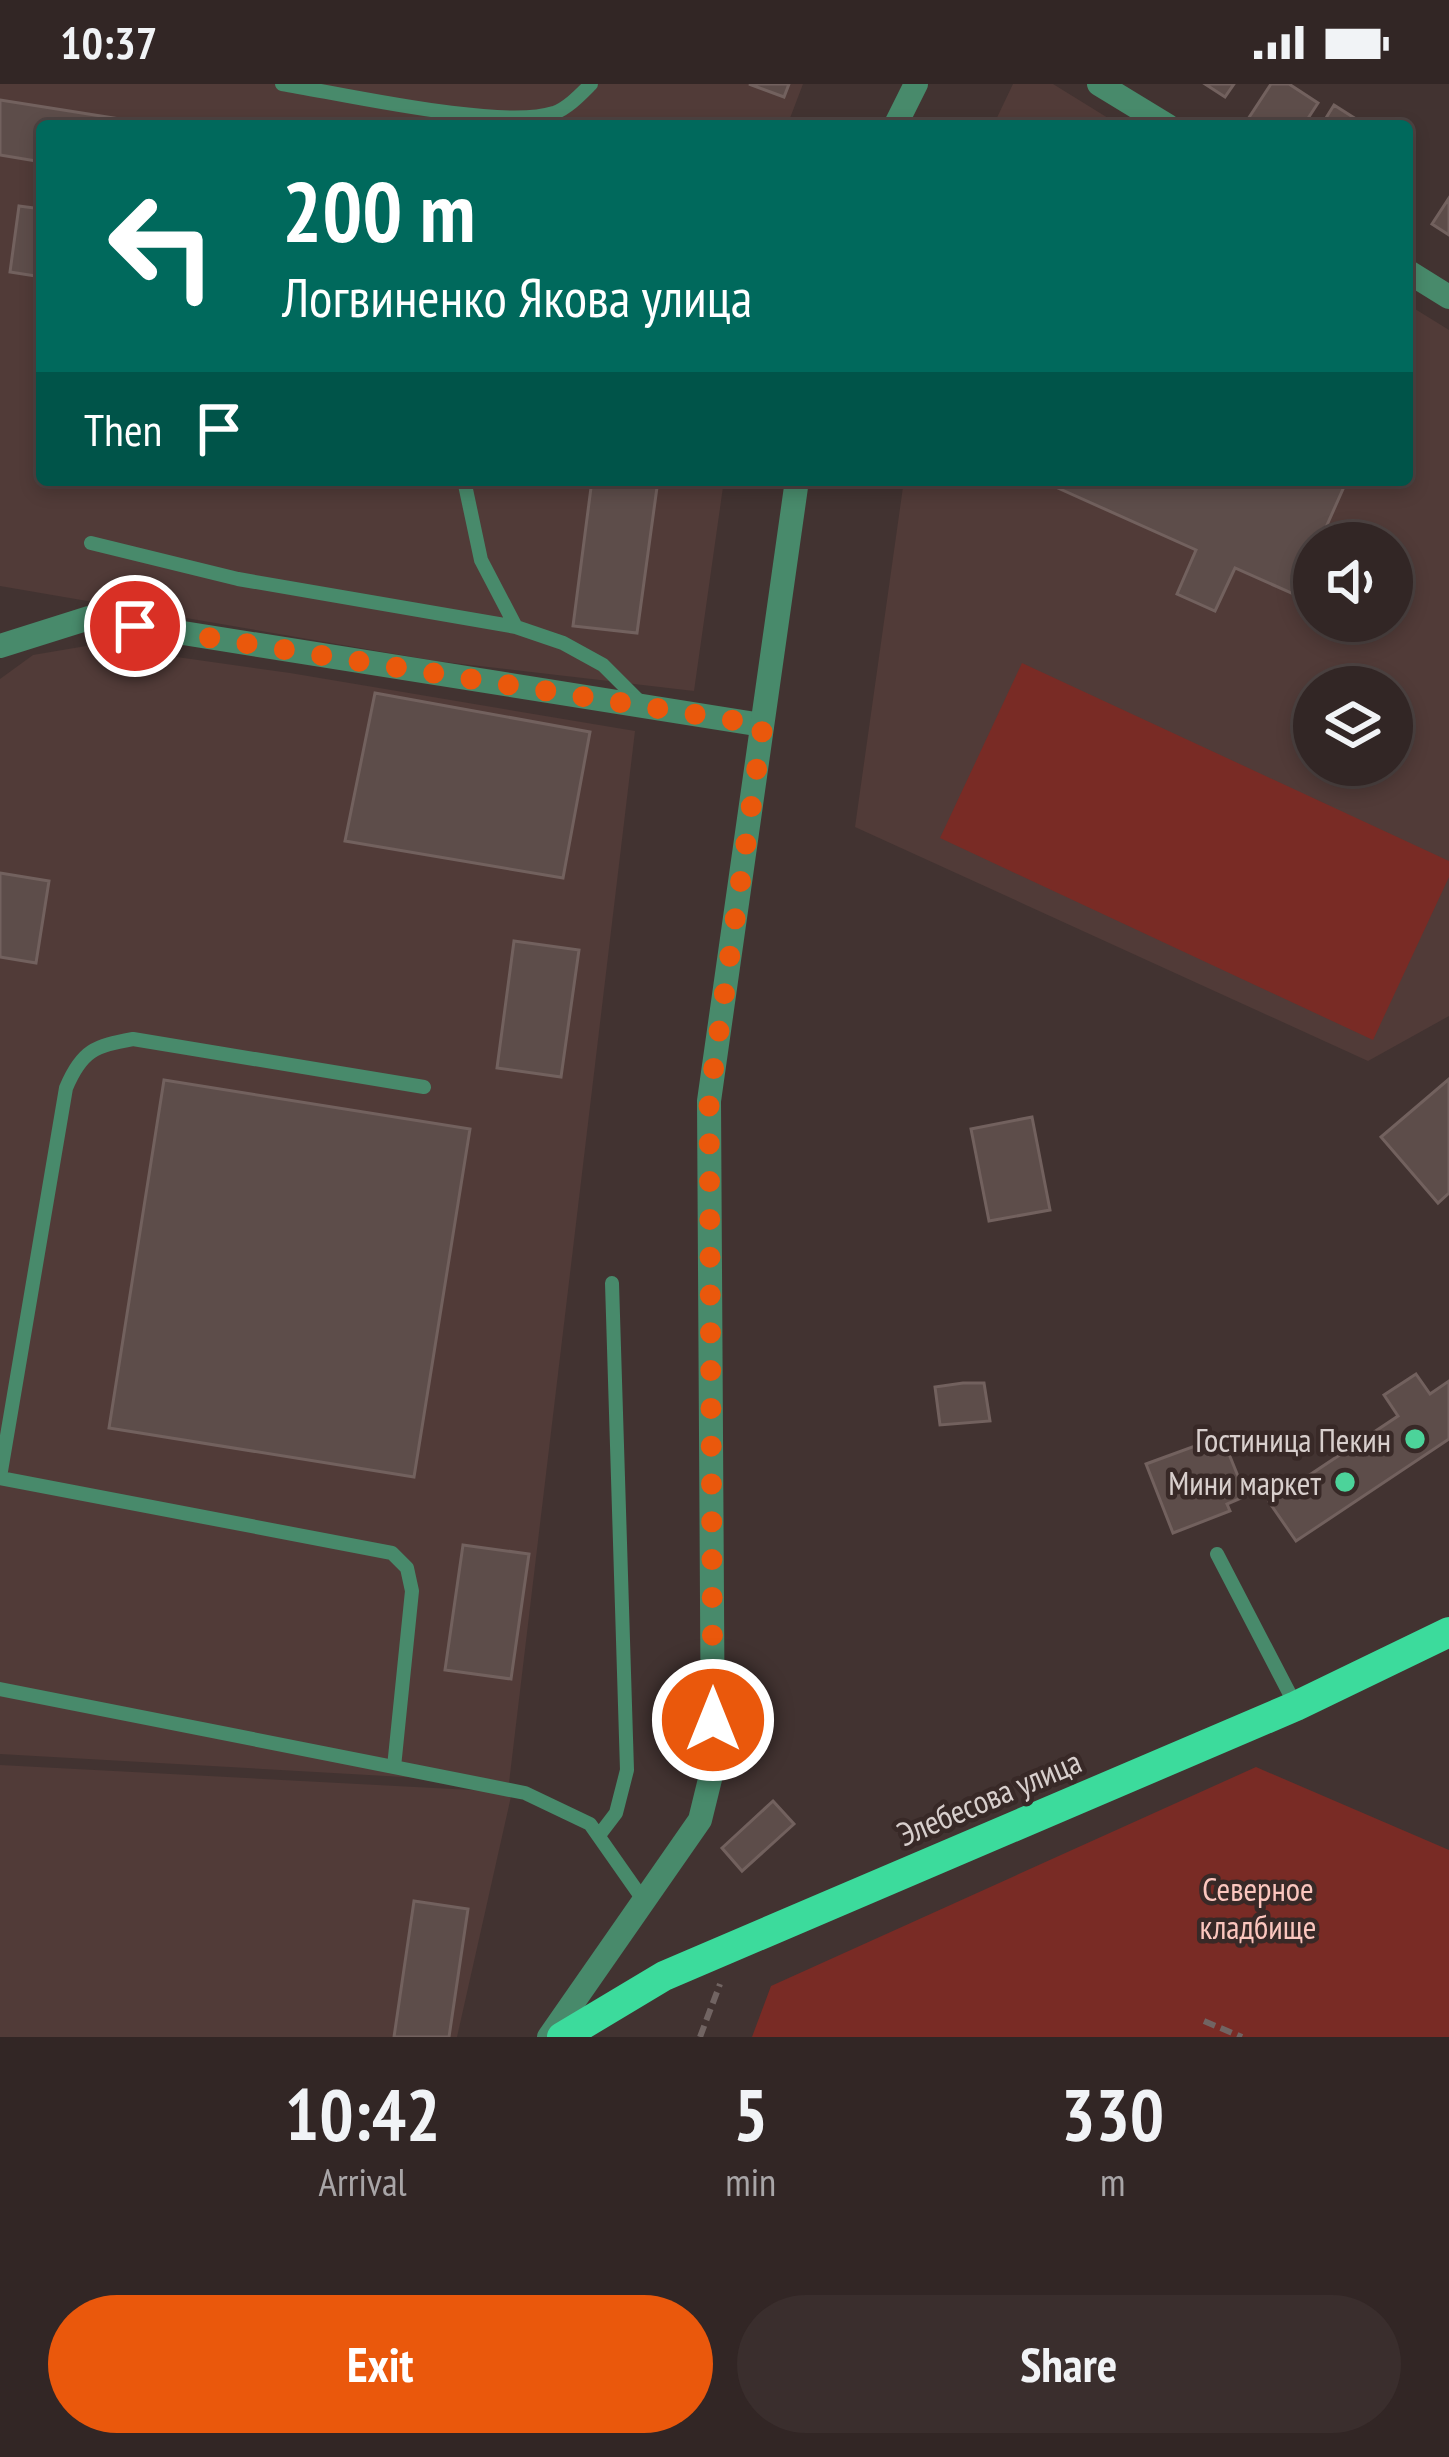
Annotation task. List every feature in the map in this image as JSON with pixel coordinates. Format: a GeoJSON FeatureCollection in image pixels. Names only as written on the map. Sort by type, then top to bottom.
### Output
{"type":"FeatureCollection","features":[{"type":"Feature","properties":{"kind":"main road","name":"Элебесова улица"},"geometry":{"type":"LineString","coordinates":[[562,2037],[664,1976],[1296,1706],[1449,1632]]}},
{"type":"Feature","properties":{"kind":"street"},"geometry":{"type":"LineString","coordinates":[[899,120],[916,84]]}},
{"type":"Feature","properties":{"kind":"street"},"geometry":{"type":"LineString","coordinates":[[1099,84],[1158,120]]}},
{"type":"Feature","properties":{"kind":"street"},"geometry":{"type":"LineString","coordinates":[[1413,275],[1449,297]]}},
{"type":"Feature","properties":{"kind":"street"},"geometry":{"type":"LineString","coordinates":[[549,2037],[700,1820],[713,1767],[709,1101],[796,486]]}},
{"type":"Feature","properties":{"kind":"street"},"geometry":{"type":"LineString","coordinates":[[0,646],[89,618],[763,725]]}},
{"type":"Feature","properties":{"kind":"lane"},"geometry":{"type":"LineString","coordinates":[[282,84],[527,118],[559,112],[591,84]]}},
{"type":"Feature","properties":{"kind":"lane"},"geometry":{"type":"LineString","coordinates":[[465,486],[481,560],[516,627]]}},
{"type":"Feature","properties":{"kind":"lane"},"geometry":{"type":"LineString","coordinates":[[91,543],[238,579],[516,627],[563,643],[603,665],[645,706]]}},
{"type":"Feature","properties":{"kind":"lane"},"geometry":{"type":"LineString","coordinates":[[394,1767],[412,1591],[407,1568],[392,1553],[0,1477],[66,1088],[76,1062],[99,1045],[134,1039],[424,1087]]}},
{"type":"Feature","properties":{"kind":"lane"},"geometry":{"type":"LineString","coordinates":[[600,1834],[616,1813],[626,1770],[612,1283]]}},
{"type":"Feature","properties":{"kind":"lane"},"geometry":{"type":"LineString","coordinates":[[1217,1553],[1296,1706]]}},
{"type":"Feature","properties":{"kind":"lane"},"geometry":{"type":"LineString","coordinates":[[0,1689],[524,1793],[555,1804],[600,1834],[644,1901]]}},
{"type":"Feature","properties":{"kind":"path"},"geometry":{"type":"LineString","coordinates":[[1204,2021],[1242,2037]]}},
{"type":"Feature","properties":{"kind":"shaded area"},"geometry":{"type":"Polygon","coordinates":[[[0,84],[803,84],[789,120],[36,120],[36,486],[723,486],[694,691],[436,661],[0,586],[0,84]]]}},
{"type":"Feature","properties":{"kind":"shaded area"},"geometry":{"type":"Polygon","coordinates":[[[1013,84],[1053,84],[1111,120],[996,120],[1013,84]]]}},
{"type":"Feature","properties":{"kind":"shaded area"},"geometry":{"type":"Polygon","coordinates":[[[1413,308],[1449,330],[1449,1016],[1368,1061],[855,827],[903,486],[1413,486],[1413,308]]]}},
{"type":"Feature","properties":{"kind":"shaded area"},"geometry":{"type":"Polygon","coordinates":[[[92,645],[635,731],[509,1783],[0,1754],[0,679],[33,655],[92,645]]]}},
{"type":"Feature","properties":{"kind":"shaded area"},"geometry":{"type":"Polygon","coordinates":[[[0,1765],[512,1792],[457,2037],[0,2037],[0,1765]]]}},
{"type":"Feature","properties":{"kind":"green space"},"geometry":{"type":"Polygon","coordinates":[[[1022,663],[1449,861],[1449,877],[1373,1040],[940,838],[1022,663]]]}},
{"type":"Feature","properties":{"kind":"green space","name":"Северное кладбище"},"geometry":{"type":"Polygon","coordinates":[[[1256,1767],[1449,1850],[1449,2037],[752,2037],[771,1986],[1256,1767]]]}},
{"type":"Feature","properties":{"kind":"building"},"geometry":{"type":"Polygon","coordinates":[[[749,84],[789,84],[784,97],[749,84]]]}},
{"type":"Feature","properties":{"kind":"building"},"geometry":{"type":"Polygon","coordinates":[[[1205,84],[1234,84],[1225,97],[1205,84]]]}},
{"type":"Feature","properties":{"kind":"building"},"geometry":{"type":"Polygon","coordinates":[[[1271,84],[1289,84],[1318,103],[1307,120],[1248,119],[1271,84]]]}},
{"type":"Feature","properties":{"kind":"building"},"geometry":{"type":"Polygon","coordinates":[[[0,100],[126,120],[36,120],[36,161],[0,155],[0,100]]]}},
{"type":"Feature","properties":{"kind":"building"},"geometry":{"type":"Polygon","coordinates":[[[1334,105],[1358,120],[1325,120],[1334,105]]]}},
{"type":"Feature","properties":{"kind":"building"},"geometry":{"type":"Polygon","coordinates":[[[1449,198],[1449,235],[1432,224],[1449,198]]]}},
{"type":"Feature","properties":{"kind":"building"},"geometry":{"type":"Polygon","coordinates":[[[19,206],[36,208],[36,276],[10,272],[19,206]]]}},
{"type":"Feature","properties":{"kind":"building"},"geometry":{"type":"Polygon","coordinates":[[[591,486],[657,486],[637,633],[573,626],[591,486]]]}},
{"type":"Feature","properties":{"kind":"building"},"geometry":{"type":"Polygon","coordinates":[[[1053,486],[1344,486],[1328,522],[1293,522],[1293,594],[1235,568],[1215,611],[1177,594],[1196,550],[1053,486]]]}},
{"type":"Feature","properties":{"kind":"building"},"geometry":{"type":"Polygon","coordinates":[[[375,693],[590,732],[563,878],[345,841],[375,693]]]}},
{"type":"Feature","properties":{"kind":"building"},"geometry":{"type":"Polygon","coordinates":[[[0,873],[49,881],[36,963],[0,957],[0,873]]]}},
{"type":"Feature","properties":{"kind":"building"},"geometry":{"type":"Polygon","coordinates":[[[514,941],[579,950],[561,1077],[497,1068],[514,941]]]}},
{"type":"Feature","properties":{"kind":"building"},"geometry":{"type":"Polygon","coordinates":[[[1449,1079],[1449,1193],[1438,1203],[1381,1137],[1449,1079]]]}},
{"type":"Feature","properties":{"kind":"building"},"geometry":{"type":"Polygon","coordinates":[[[164,1080],[470,1129],[414,1477],[109,1428],[164,1080]]]}},
{"type":"Feature","properties":{"kind":"building"},"geometry":{"type":"Polygon","coordinates":[[[1032,1117],[1050,1210],[989,1221],[971,1129],[1032,1117]]]}},
{"type":"Feature","properties":{"kind":"building"},"geometry":{"type":"Polygon","coordinates":[[[1416,1374],[1430,1394],[1449,1381],[1449,1439],[1296,1541],[1269,1502],[1398,1416],[1384,1395],[1416,1374]]]}},
{"type":"Feature","properties":{"kind":"building"},"geometry":{"type":"Polygon","coordinates":[[[984,1383],[990,1421],[940,1425],[935,1387],[984,1383]]]}},
{"type":"Feature","properties":{"kind":"building"},"geometry":{"type":"Polygon","coordinates":[[[1203,1443],[1209,1455],[1227,1449],[1246,1496],[1227,1504],[1230,1511],[1173,1533],[1146,1464],[1203,1443]]]}},
{"type":"Feature","properties":{"kind":"building"},"geometry":{"type":"Polygon","coordinates":[[[463,1545],[529,1554],[511,1679],[445,1670],[463,1545]]]}},
{"type":"Feature","properties":{"kind":"building"},"geometry":{"type":"Polygon","coordinates":[[[773,1801],[794,1824],[742,1871],[722,1848],[773,1801]]]}},
{"type":"Feature","properties":{"kind":"building"},"geometry":{"type":"Polygon","coordinates":[[[414,1901],[468,1909],[449,2037],[394,2037],[414,1901]]]}},
{"type":"Feature","properties":{"kind":"place","name":"Гостиница Пекин"},"geometry":{"type":"Point","coordinates":[1415,1439]}},
{"type":"Feature","properties":{"kind":"place","name":"Мини маркет"},"geometry":{"type":"Point","coordinates":[1345,1482]}},
{"type":"Feature","properties":{"kind":"route"},"geometry":{"type":"LineString","coordinates":[[135,626],[763,725],[709,1101],[713,1720]]}}]}
